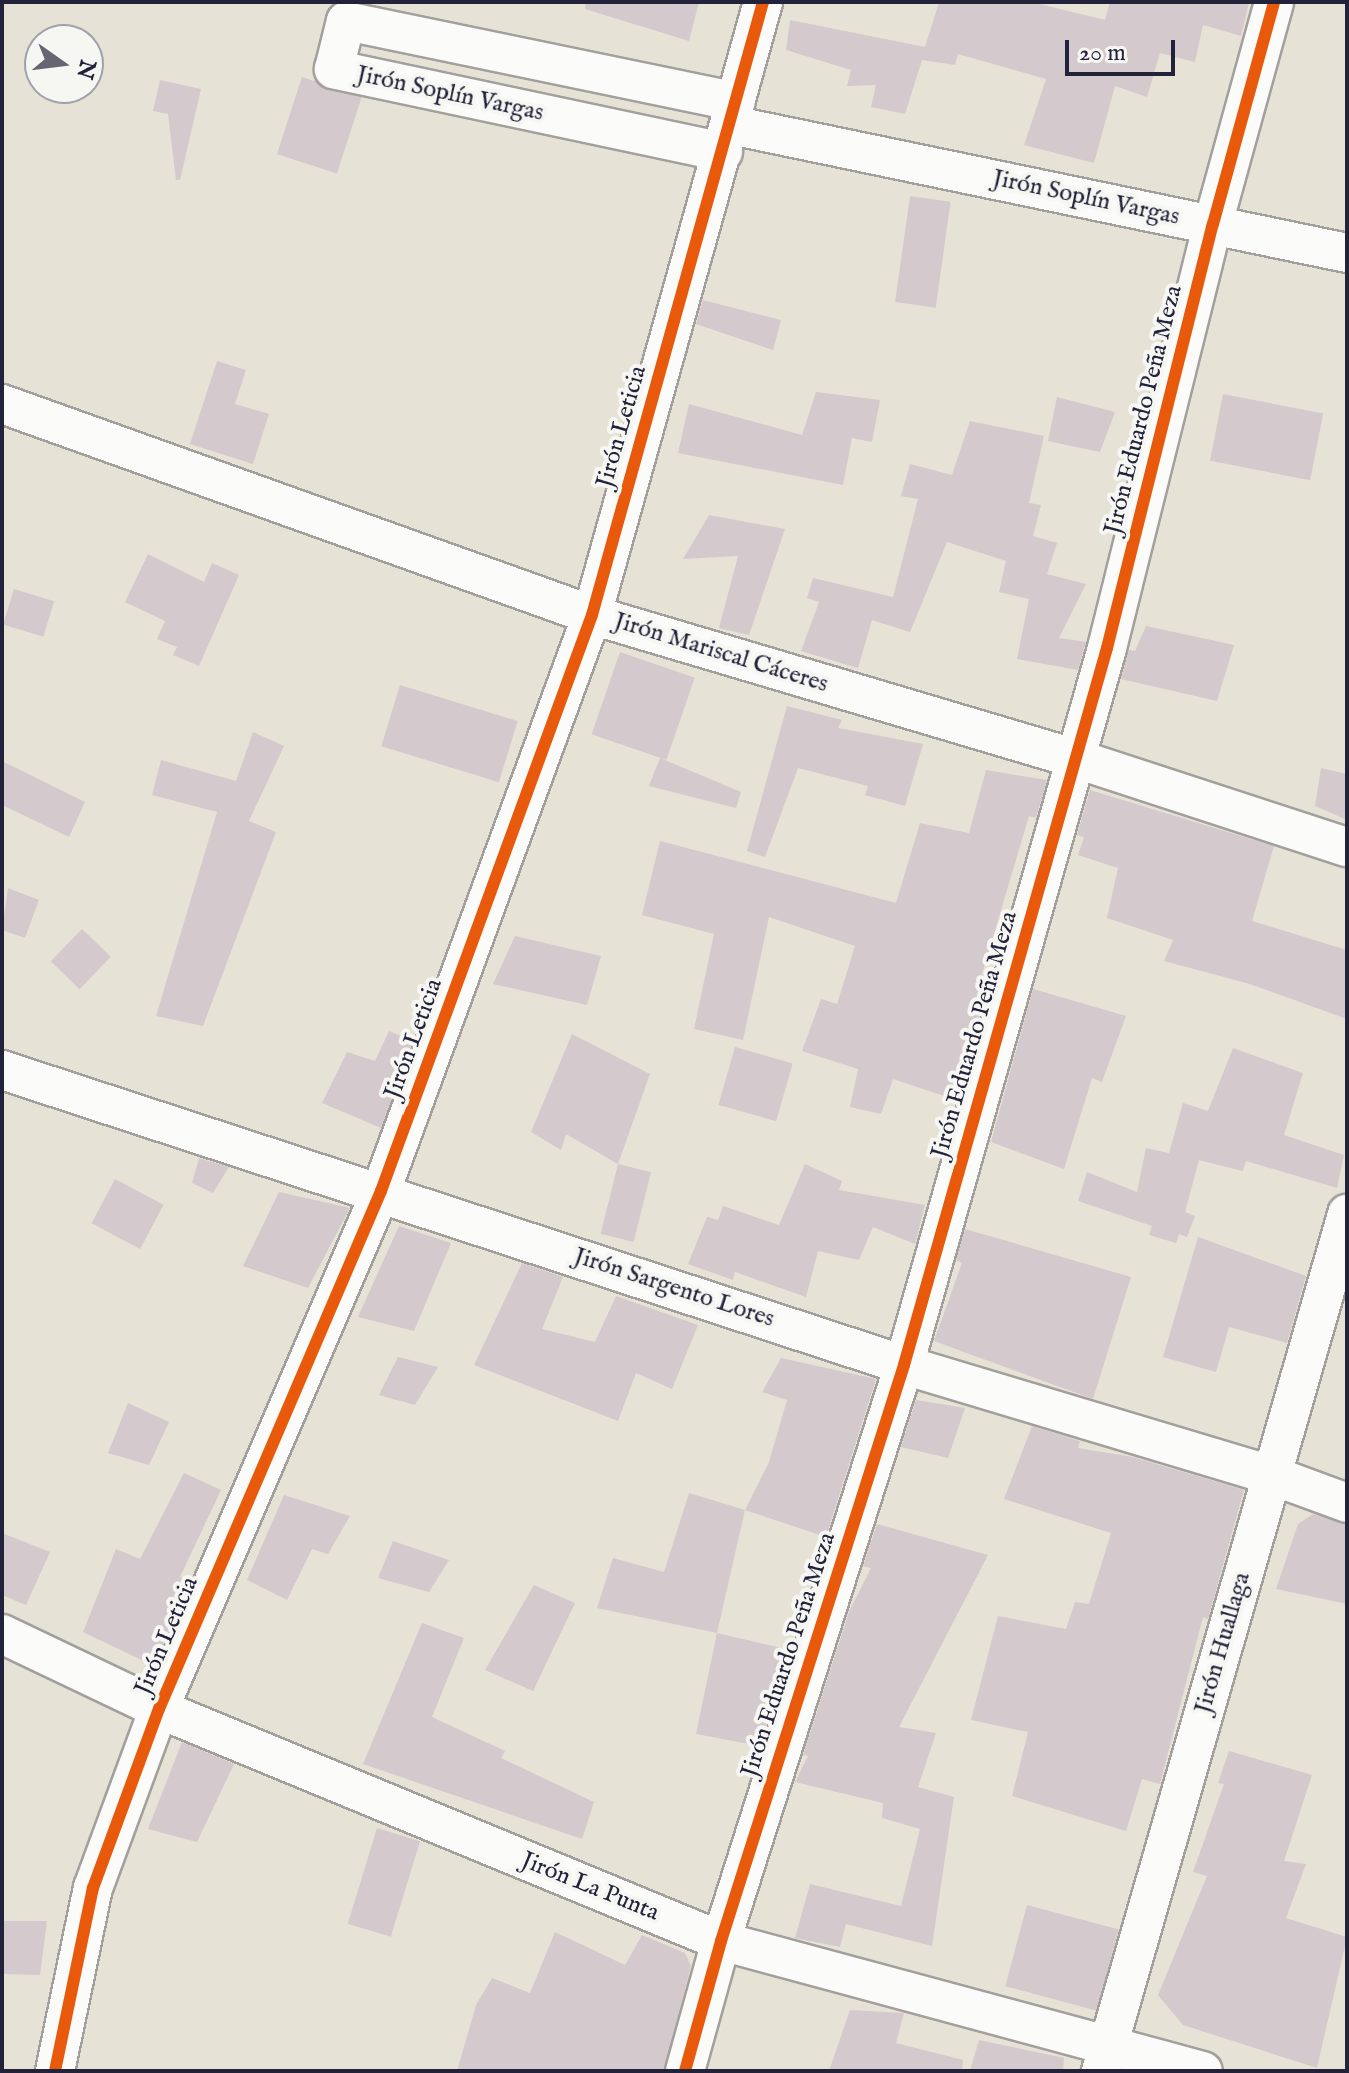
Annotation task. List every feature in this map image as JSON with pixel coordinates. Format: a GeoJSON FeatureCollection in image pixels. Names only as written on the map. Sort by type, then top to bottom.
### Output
{"type":"FeatureCollection","features":[{"type":"Feature","properties":{"kind":"street","name":"Jirón Leticia"},"geometry":{"type":"LineString","coordinates":[[55,2071],[93,1888],[159,1709],[381,1191],[592,615],[763,2]]}},
{"type":"Feature","properties":{"kind":"street","name":"Jirón Eduardo Peña Meza"},"geometry":{"type":"LineString","coordinates":[[685,2071],[721,1941],[904,1365],[1077,759],[1213,224],[1274,2]]}},
{"type":"Feature","properties":{"kind":"street","name":"Jirón Soplín Vargas"},"geometry":{"type":"LineString","coordinates":[[730,126],[346,21],[334,69],[730,126],[1347,253]]}},
{"type":"Feature","properties":{"kind":"street","name":"Jirón Mariscal Cáceres"},"geometry":{"type":"LineString","coordinates":[[7,405],[592,615],[1077,759],[1347,847]]}},
{"type":"Feature","properties":{"kind":"street","name":"Jirón Sargento Lores"},"geometry":{"type":"LineString","coordinates":[[2,1070],[381,1191],[904,1365],[1271,1475],[1347,1503]]}},
{"type":"Feature","properties":{"kind":"street","name":"Jirón Huallaga"},"geometry":{"type":"LineString","coordinates":[[1104,2057],[1347,1214]]}},
{"type":"Feature","properties":{"kind":"street","name":"Jirón La Punta"},"geometry":{"type":"LineString","coordinates":[[2,1634],[159,1709],[721,1941],[1104,2057],[1203,2071]]}},
{"type":"Feature","properties":{"kind":"building"},"geometry":{"type":"Polygon","coordinates":[[[586,2],[699,2],[689,41],[585,9],[586,2]]]}},
{"type":"Feature","properties":{"kind":"building"},"geometry":{"type":"Polygon","coordinates":[[[939,2],[1032,2],[1105,20],[1110,2],[1249,2],[1241,36],[1203,25],[1195,62],[1160,53],[1147,97],[1115,86],[1094,163],[1024,145],[1046,79],[958,54],[955,65],[922,60],[905,114],[871,107],[876,85],[847,86],[851,70],[786,50],[790,20],[925,47],[939,2]]]}},
{"type":"Feature","properties":{"kind":"building"},"geometry":{"type":"Polygon","coordinates":[[[302,77],[362,96],[337,174],[277,154],[302,77]]]}},
{"type":"Feature","properties":{"kind":"building"},"geometry":{"type":"Polygon","coordinates":[[[160,80],[201,89],[180,180],[176,180],[168,114],[153,111],[160,80]]]}},
{"type":"Feature","properties":{"kind":"building"},"geometry":{"type":"Polygon","coordinates":[[[910,196],[951,202],[936,308],[895,302],[910,196]]]}},
{"type":"Feature","properties":{"kind":"building"},"geometry":{"type":"Polygon","coordinates":[[[703,300],[781,320],[773,350],[696,324],[703,300]]]}},
{"type":"Feature","properties":{"kind":"building"},"geometry":{"type":"Polygon","coordinates":[[[217,361],[246,370],[235,404],[269,414],[253,464],[190,444],[217,361]]]}},
{"type":"Feature","properties":{"kind":"building"},"geometry":{"type":"Polygon","coordinates":[[[816,392],[880,400],[872,442],[852,438],[843,485],[678,453],[689,404],[802,435],[816,392]]]}},
{"type":"Feature","properties":{"kind":"building"},"geometry":{"type":"Polygon","coordinates":[[[1223,394],[1323,413],[1310,480],[1210,461],[1223,394]]]}},
{"type":"Feature","properties":{"kind":"building"},"geometry":{"type":"Polygon","coordinates":[[[1057,397],[1115,412],[1100,452],[1048,441],[1057,397]]]}},
{"type":"Feature","properties":{"kind":"building"},"geometry":{"type":"Polygon","coordinates":[[[970,421],[1044,436],[1029,503],[1041,505],[1033,536],[1057,543],[1047,574],[1086,584],[1059,638],[1086,642],[1078,670],[1017,659],[1029,599],[999,592],[1006,561],[947,542],[910,632],[872,620],[858,668],[801,651],[819,602],[807,598],[813,578],[893,597],[918,499],[901,496],[910,464],[952,475],[970,421]]]}},
{"type":"Feature","properties":{"kind":"building"},"geometry":{"type":"Polygon","coordinates":[[[709,515],[785,529],[749,635],[719,628],[738,556],[683,559],[709,515]]]}},
{"type":"Feature","properties":{"kind":"building"},"geometry":{"type":"Polygon","coordinates":[[[148,554],[204,582],[212,563],[239,575],[199,666],[173,655],[177,647],[157,639],[165,621],[125,602],[148,554]]]}},
{"type":"Feature","properties":{"kind":"building"},"geometry":{"type":"Polygon","coordinates":[[[14,589],[54,601],[43,637],[3,624],[14,589]]]}},
{"type":"Feature","properties":{"kind":"building"},"geometry":{"type":"Polygon","coordinates":[[[1146,626],[1234,645],[1217,701],[1121,679],[1129,650],[1135,651],[1146,626]]]}},
{"type":"Feature","properties":{"kind":"building"},"geometry":{"type":"Polygon","coordinates":[[[620,652],[695,678],[666,760],[592,734],[620,652]]]}},
{"type":"Feature","properties":{"kind":"building"},"geometry":{"type":"Polygon","coordinates":[[[400,685],[518,721],[499,782],[381,746],[400,685]]]}},
{"type":"Feature","properties":{"kind":"building"},"geometry":{"type":"Polygon","coordinates":[[[787,706],[842,720],[838,728],[923,744],[905,806],[865,795],[868,786],[798,768],[765,857],[747,851],[787,706]]]}},
{"type":"Feature","properties":{"kind":"building"},"geometry":{"type":"Polygon","coordinates":[[[253,732],[284,746],[249,821],[276,832],[203,1026],[156,1016],[217,812],[152,795],[161,760],[236,781],[253,732]]]}},
{"type":"Feature","properties":{"kind":"building"},"geometry":{"type":"Polygon","coordinates":[[[660,758],[741,792],[736,808],[649,786],[660,758]]]}},
{"type":"Feature","properties":{"kind":"building"},"geometry":{"type":"Polygon","coordinates":[[[2,761],[85,802],[69,837],[2,805],[2,761]]]}},
{"type":"Feature","properties":{"kind":"building"},"geometry":{"type":"Polygon","coordinates":[[[1321,768],[1347,774],[1347,820],[1315,806],[1321,768]]]}},
{"type":"Feature","properties":{"kind":"building"},"geometry":{"type":"Polygon","coordinates":[[[986,770],[1047,780],[1036,818],[1029,816],[982,974],[991,977],[956,1100],[893,1079],[881,1114],[850,1107],[858,1069],[802,1051],[821,999],[837,1004],[855,946],[769,917],[743,1040],[694,1029],[714,934],[642,915],[660,841],[896,903],[920,823],[969,833],[986,770]]]}},
{"type":"Feature","properties":{"kind":"building"},"geometry":{"type":"Polygon","coordinates":[[[1090,790],[1274,846],[1252,921],[1347,950],[1347,1019],[1250,984],[1164,961],[1173,940],[1107,918],[1118,868],[1078,855],[1084,837],[1077,835],[1090,790]]]}},
{"type":"Feature","properties":{"kind":"building"},"geometry":{"type":"Polygon","coordinates":[[[8,888],[39,900],[25,938],[2,930],[8,888]]]}},
{"type":"Feature","properties":{"kind":"building"},"geometry":{"type":"Polygon","coordinates":[[[82,929],[111,957],[80,989],[51,961],[82,929]]]}},
{"type":"Feature","properties":{"kind":"building"},"geometry":{"type":"Polygon","coordinates":[[[515,936],[601,956],[587,1005],[493,984],[515,936]]]}},
{"type":"Feature","properties":{"kind":"building"},"geometry":{"type":"Polygon","coordinates":[[[1033,989],[1126,1016],[1102,1082],[1092,1078],[1064,1169],[991,1142],[1033,989]]]}},
{"type":"Feature","properties":{"kind":"building"},"geometry":{"type":"Polygon","coordinates":[[[389,1031],[413,1041],[381,1128],[322,1103],[347,1052],[375,1061],[389,1031]]]}},
{"type":"Feature","properties":{"kind":"building"},"geometry":{"type":"Polygon","coordinates":[[[572,1034],[650,1074],[618,1164],[566,1134],[561,1150],[531,1132],[572,1034]]]}},
{"type":"Feature","properties":{"kind":"building"},"geometry":{"type":"Polygon","coordinates":[[[735,1047],[793,1064],[776,1121],[718,1105],[735,1047]]]}},
{"type":"Feature","properties":{"kind":"building"},"geometry":{"type":"Polygon","coordinates":[[[1233,1048],[1303,1073],[1284,1135],[1344,1155],[1337,1188],[1246,1161],[1243,1171],[1199,1160],[1185,1212],[1195,1216],[1187,1237],[1179,1234],[1176,1243],[1149,1235],[1152,1226],[1078,1201],[1087,1172],[1137,1192],[1146,1148],[1169,1153],[1183,1103],[1208,1111],[1233,1048]]]}},
{"type":"Feature","properties":{"kind":"building"},"geometry":{"type":"Polygon","coordinates":[[[199,1158],[229,1167],[213,1193],[192,1183],[199,1158]]]}},
{"type":"Feature","properties":{"kind":"building"},"geometry":{"type":"Polygon","coordinates":[[[618,1164],[651,1172],[634,1242],[601,1234],[618,1164]]]}},
{"type":"Feature","properties":{"kind":"building"},"geometry":{"type":"Polygon","coordinates":[[[805,1164],[842,1181],[839,1190],[925,1205],[915,1244],[873,1227],[859,1260],[818,1251],[806,1297],[735,1272],[733,1280],[688,1264],[707,1217],[718,1220],[723,1206],[779,1225],[805,1164]]]}},
{"type":"Feature","properties":{"kind":"building"},"geometry":{"type":"Polygon","coordinates":[[[115,1179],[164,1205],[140,1249],[92,1223],[115,1179]]]}},
{"type":"Feature","properties":{"kind":"building"},"geometry":{"type":"Polygon","coordinates":[[[279,1192],[350,1208],[308,1288],[243,1266],[279,1192]]]}},
{"type":"Feature","properties":{"kind":"building"},"geometry":{"type":"Polygon","coordinates":[[[399,1226],[451,1243],[414,1331],[358,1317],[399,1226]]]}},
{"type":"Feature","properties":{"kind":"building"},"geometry":{"type":"Polygon","coordinates":[[[965,1229],[1131,1277],[1093,1399],[934,1341],[962,1263],[956,1260],[965,1229]]]}},
{"type":"Feature","properties":{"kind":"building"},"geometry":{"type":"Polygon","coordinates":[[[1198,1237],[1306,1276],[1287,1343],[1229,1327],[1216,1372],[1163,1357],[1198,1237]]]}},
{"type":"Feature","properties":{"kind":"building"},"geometry":{"type":"Polygon","coordinates":[[[522,1263],[563,1277],[542,1329],[595,1342],[616,1296],[698,1325],[672,1389],[636,1373],[618,1421],[474,1365],[522,1263]]]}},
{"type":"Feature","properties":{"kind":"building"},"geometry":{"type":"Polygon","coordinates":[[[398,1357],[438,1367],[415,1405],[379,1395],[398,1357]]]}},
{"type":"Feature","properties":{"kind":"building"},"geometry":{"type":"Polygon","coordinates":[[[781,1358],[876,1379],[826,1537],[745,1510],[769,1462],[787,1400],[762,1392],[781,1358]]]}},
{"type":"Feature","properties":{"kind":"building"},"geometry":{"type":"Polygon","coordinates":[[[916,1400],[965,1408],[948,1458],[901,1447],[916,1400]]]}},
{"type":"Feature","properties":{"kind":"building"},"geometry":{"type":"Polygon","coordinates":[[[128,1403],[169,1422],[149,1465],[108,1453],[128,1403]]]}},
{"type":"Feature","properties":{"kind":"building"},"geometry":{"type":"Polygon","coordinates":[[[1032,1426],[1080,1441],[1078,1448],[1133,1457],[1244,1490],[1208,1619],[1203,1617],[1160,1784],[1142,1779],[1126,1831],[1012,1796],[1028,1732],[971,1720],[998,1616],[1066,1629],[1075,1602],[1089,1604],[1111,1533],[1004,1499],[1032,1426]]]}},
{"type":"Feature","properties":{"kind":"building"},"geometry":{"type":"Polygon","coordinates":[[[184,1473],[221,1490],[180,1577],[190,1581],[154,1666],[83,1632],[116,1549],[140,1559],[184,1473]]]}},
{"type":"Feature","properties":{"kind":"building"},"geometry":{"type":"Polygon","coordinates":[[[689,1493],[745,1510],[717,1633],[597,1608],[613,1558],[664,1572],[689,1493]]]}},
{"type":"Feature","properties":{"kind":"building"},"geometry":{"type":"Polygon","coordinates":[[[284,1495],[350,1516],[328,1554],[312,1549],[287,1600],[247,1580],[284,1495]]]}},
{"type":"Feature","properties":{"kind":"building"},"geometry":{"type":"Polygon","coordinates":[[[1313,1514],[1347,1524],[1347,1604],[1276,1589],[1298,1524],[1313,1514]]]}},
{"type":"Feature","properties":{"kind":"building"},"geometry":{"type":"Polygon","coordinates":[[[877,1524],[988,1555],[899,1727],[936,1733],[918,1787],[954,1797],[932,1946],[846,1924],[840,1947],[795,1938],[810,1884],[901,1906],[920,1829],[882,1818],[883,1803],[795,1782],[808,1756],[803,1755],[849,1612],[871,1568],[863,1566],[877,1524]]]}},
{"type":"Feature","properties":{"kind":"building"},"geometry":{"type":"Polygon","coordinates":[[[2,1533],[50,1552],[26,1605],[2,1595],[2,1533]]]}},
{"type":"Feature","properties":{"kind":"building"},"geometry":{"type":"Polygon","coordinates":[[[393,1541],[449,1560],[429,1592],[378,1578],[393,1541]]]}},
{"type":"Feature","properties":{"kind":"building"},"geometry":{"type":"Polygon","coordinates":[[[534,1585],[575,1603],[533,1691],[485,1670],[534,1585]]]}},
{"type":"Feature","properties":{"kind":"building"},"geometry":{"type":"Polygon","coordinates":[[[422,1623],[464,1638],[432,1717],[505,1751],[501,1758],[594,1802],[582,1839],[363,1764],[422,1623]]]}},
{"type":"Feature","properties":{"kind":"building"},"geometry":{"type":"Polygon","coordinates":[[[717,1633],[790,1650],[760,1746],[696,1734],[717,1633]]]}},
{"type":"Feature","properties":{"kind":"building"},"geometry":{"type":"Polygon","coordinates":[[[182,1742],[234,1764],[197,1842],[148,1829],[182,1742]]]}},
{"type":"Feature","properties":{"kind":"building"},"geometry":{"type":"Polygon","coordinates":[[[1229,1751],[1312,1775],[1284,1861],[1306,1864],[1286,1918],[1347,1937],[1317,2068],[1183,2025],[1158,1995],[1207,1876],[1193,1872],[1224,1784],[1218,1783],[1229,1751]]]}},
{"type":"Feature","properties":{"kind":"building"},"geometry":{"type":"Polygon","coordinates":[[[377,1828],[420,1841],[391,1937],[348,1924],[377,1828]]]}},
{"type":"Feature","properties":{"kind":"building"},"geometry":{"type":"Polygon","coordinates":[[[1027,1905],[1119,1930],[1097,2011],[1005,1986],[1027,1905]]]}},
{"type":"Feature","properties":{"kind":"building"},"geometry":{"type":"Polygon","coordinates":[[[2,1921],[47,1921],[40,1975],[2,1974],[2,1921]]]}},
{"type":"Feature","properties":{"kind":"building"},"geometry":{"type":"Polygon","coordinates":[[[555,1932],[625,1965],[642,1935],[685,1953],[691,1966],[664,2071],[457,2071],[476,2005],[492,1978],[530,1993],[555,1932]]]}},
{"type":"Feature","properties":{"kind":"building"},"geometry":{"type":"Polygon","coordinates":[[[850,2010],[904,2013],[896,2043],[963,2060],[962,2071],[829,2071],[850,2010]]]}},
{"type":"Feature","properties":{"kind":"building"},"geometry":{"type":"Polygon","coordinates":[[[979,2040],[1064,2058],[1063,2071],[970,2071],[979,2040]]]}},
{"type":"Feature","properties":{"kind":"cycle path"},"geometry":{"type":"LineString","coordinates":[[55,2071],[93,1888],[159,1709],[381,1191],[592,615],[763,2]]}},
{"type":"Feature","properties":{"kind":"cycle path"},"geometry":{"type":"LineString","coordinates":[[685,2071],[721,1941],[904,1365],[1107,648],[1213,224],[1274,2]]}}]}
